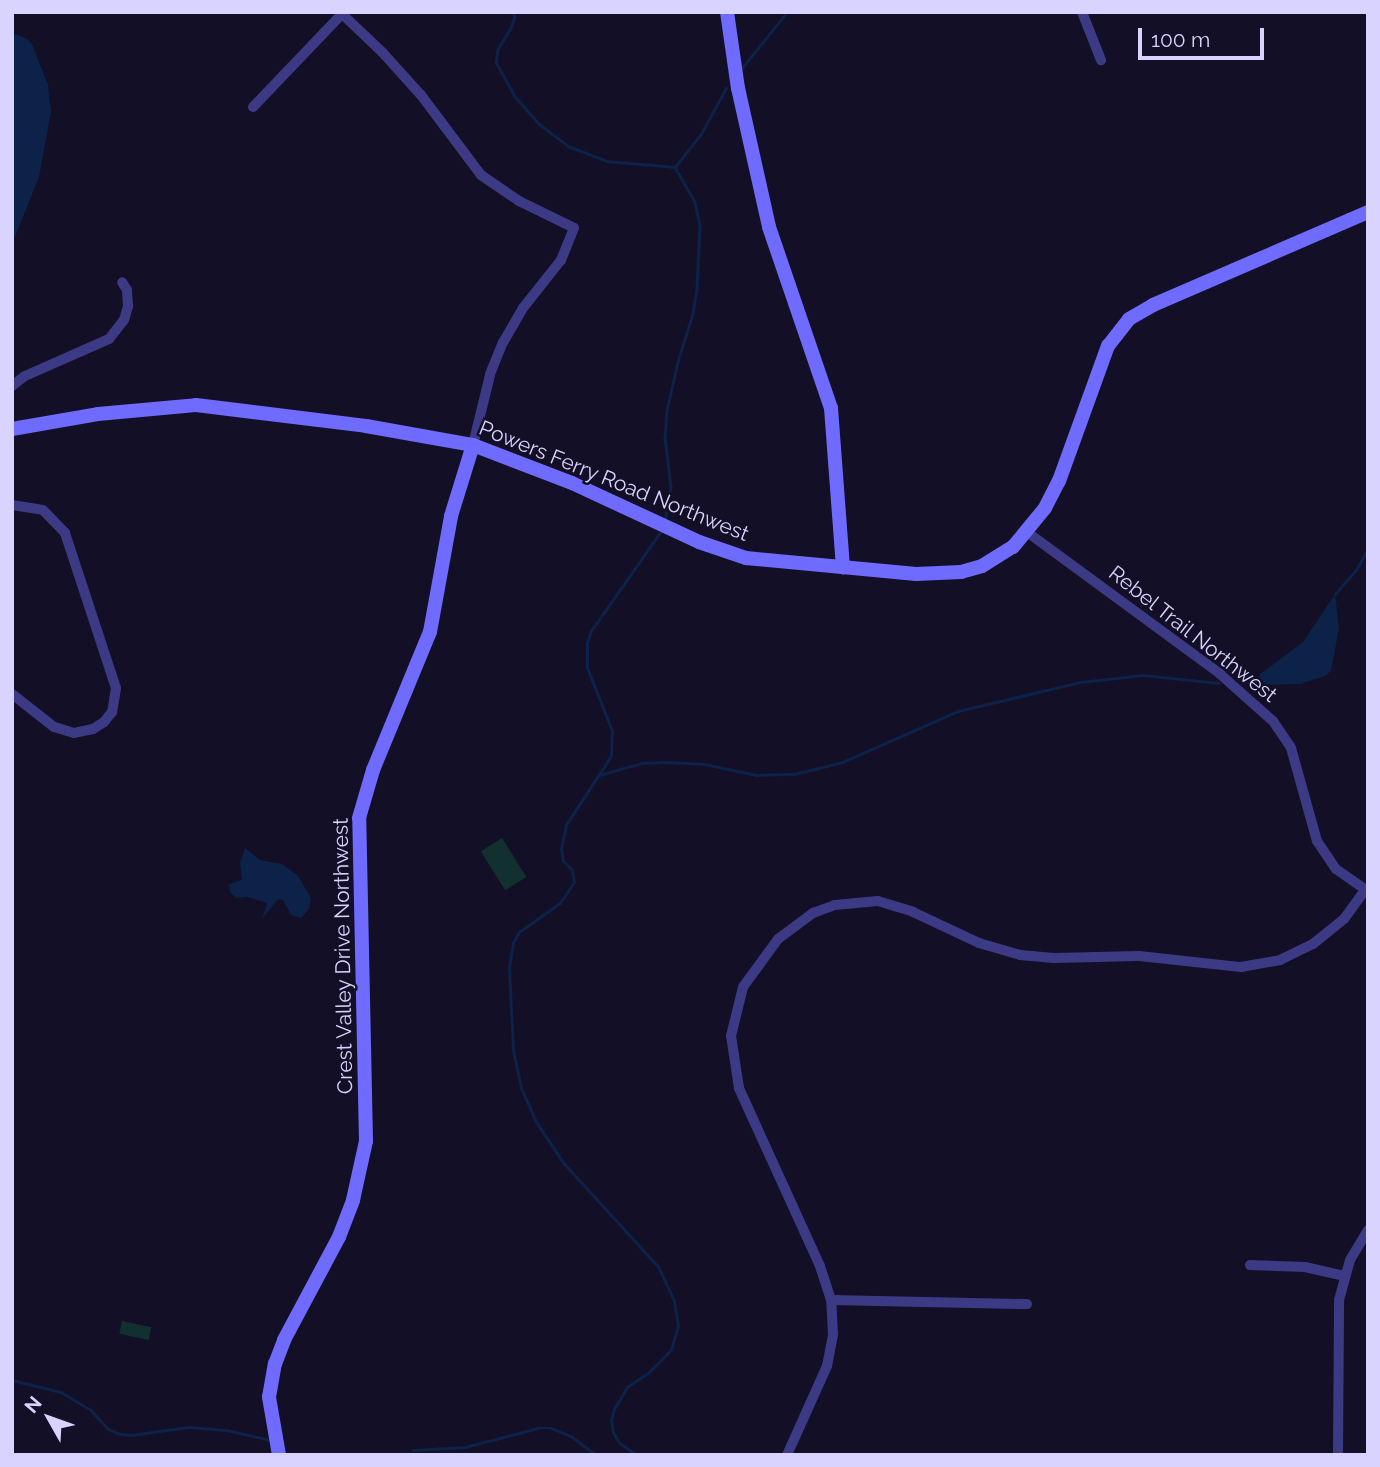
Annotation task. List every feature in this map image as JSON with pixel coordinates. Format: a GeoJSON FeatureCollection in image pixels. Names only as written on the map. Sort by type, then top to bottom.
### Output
{"type":"FeatureCollection","features":[{"type":"Feature","properties":{"kind":"street"},"geometry":{"type":"LineString","coordinates":[[727,12],[738,88],[768,227],[831,408],[843,568]]}},
{"type":"Feature","properties":{"kind":"street"},"geometry":{"type":"LineString","coordinates":[[1082,12],[1101,60]]}},
{"type":"Feature","properties":{"kind":"street"},"geometry":{"type":"LineString","coordinates":[[253,107],[341,13]]}},
{"type":"Feature","properties":{"kind":"street","name":"Crest Valley Drive Northwest"},"geometry":{"type":"LineString","coordinates":[[279,1455],[269,1397],[275,1364],[284,1340],[338,1237],[353,1200],[366,1142],[359,818],[373,770],[430,632],[451,516],[473,444],[490,374],[503,342],[523,308],[561,260],[573,228],[519,201],[481,175],[421,95],[383,53],[341,13]]}},
{"type":"Feature","properties":{"kind":"street","name":"Powers Ferry Road Northwest"},"geometry":{"type":"LineString","coordinates":[[12,429],[98,414],[196,405],[366,426],[473,444],[572,483],[674,531],[746,558],[916,574],[961,572],[998,558],[1027,532],[1059,481],[1108,346],[1129,318],[1153,305],[1368,212]]}},
{"type":"Feature","properties":{"kind":"street"},"geometry":{"type":"LineString","coordinates":[[12,386],[25,376],[109,340],[124,320],[128,306],[127,290],[122,282]]}},
{"type":"Feature","properties":{"kind":"street"},"geometry":{"type":"LineString","coordinates":[[12,505],[43,510],[65,533],[116,688],[116,700],[104,722],[93,729],[74,733],[54,727],[12,694]]}},
{"type":"Feature","properties":{"kind":"street","name":"Rebel Trail Northwest"},"geometry":{"type":"LineString","coordinates":[[1027,532],[1220,674],[1273,721],[1292,748],[1317,841],[1336,869],[1366,891]]}},
{"type":"Feature","properties":{"kind":"street"},"geometry":{"type":"LineString","coordinates":[[787,1455],[827,1367],[833,1334],[831,1300],[820,1266],[739,1088],[732,1053],[733,1019],[743,987],[765,953],[794,925],[835,905],[878,901],[913,912],[979,943],[1020,955],[1054,958],[1139,956],[1241,967],[1280,960],[1313,944],[1344,919],[1366,891]]}},
{"type":"Feature","properties":{"kind":"street"},"geometry":{"type":"LineString","coordinates":[[1338,1455],[1337,1323],[1345,1276],[1368,1230]]}},
{"type":"Feature","properties":{"kind":"street"},"geometry":{"type":"LineString","coordinates":[[1250,1265],[1305,1267],[1345,1276]]}},
{"type":"Feature","properties":{"kind":"street"},"geometry":{"type":"LineString","coordinates":[[831,1300],[1027,1304]]}},
{"type":"Feature","properties":{"kind":"green space"},"geometry":{"type":"Polygon","coordinates":[[[502,838],[526,877],[505,890],[481,851],[502,838]]]}},
{"type":"Feature","properties":{"kind":"green space"},"geometry":{"type":"Polygon","coordinates":[[[122,1321],[151,1327],[149,1340],[119,1334],[122,1321]]]}},
{"type":"Feature","properties":{"kind":"water"},"geometry":{"type":"Polygon","coordinates":[[[12,33],[26,38],[32,44],[48,85],[51,112],[39,177],[12,244],[12,33]]]}},
{"type":"Feature","properties":{"kind":"water"},"geometry":{"type":"Polygon","coordinates":[[[1335,594],[1339,628],[1331,671],[1325,676],[1300,684],[1262,685],[1259,675],[1303,642],[1335,594]]]}},
{"type":"Feature","properties":{"kind":"water"},"geometry":{"type":"Polygon","coordinates":[[[245,848],[260,860],[282,864],[298,876],[311,898],[309,909],[301,918],[291,915],[283,900],[278,899],[262,919],[267,903],[247,897],[236,898],[230,892],[229,884],[242,880],[240,863],[245,848]]]}},
{"type":"Feature","properties":{"kind":"waterway"},"geometry":{"type":"LineString","coordinates":[[513,12],[515,17],[498,50],[496,62],[514,95],[538,123],[568,146],[607,161],[675,167],[695,202],[700,226],[697,289],[667,411],[665,437],[671,487],[665,521]]}},
{"type":"Feature","properties":{"kind":"waterway"},"geometry":{"type":"LineString","coordinates":[[742,68],[787,12]]}},
{"type":"Feature","properties":{"kind":"waterway"},"geometry":{"type":"LineString","coordinates":[[675,167],[701,134],[726,88]]}},
{"type":"Feature","properties":{"kind":"waterway"},"geometry":{"type":"LineString","coordinates":[[636,1455],[620,1444],[613,1433],[611,1421],[614,1409],[627,1387],[648,1373],[671,1350],[678,1326],[674,1301],[658,1267],[564,1164],[536,1122],[521,1088],[513,1051],[509,968],[513,943],[519,932],[560,903],[574,882],[572,870],[563,861],[561,849],[566,825],[611,756],[612,731],[587,668],[587,643],[591,631],[661,531]]}},
{"type":"Feature","properties":{"kind":"waterway"},"geometry":{"type":"LineString","coordinates":[[1335,594],[1356,570],[1368,549]]}},
{"type":"Feature","properties":{"kind":"waterway"},"geometry":{"type":"LineString","coordinates":[[599,775],[642,763],[667,762],[705,764],[756,775],[794,774],[843,762],[958,711],[1081,682],[1143,675],[1219,683]]}},
{"type":"Feature","properties":{"kind":"waterway"},"geometry":{"type":"LineString","coordinates":[[1240,681],[1259,681]]}},
{"type":"Feature","properties":{"kind":"waterway"},"geometry":{"type":"LineString","coordinates":[[12,1380],[61,1392],[91,1410],[108,1429],[120,1434],[132,1435],[189,1427],[227,1430],[270,1440]]}},
{"type":"Feature","properties":{"kind":"waterway"},"geometry":{"type":"LineString","coordinates":[[413,1450],[465,1447],[538,1428],[551,1428],[571,1436],[596,1455]]}}]}
